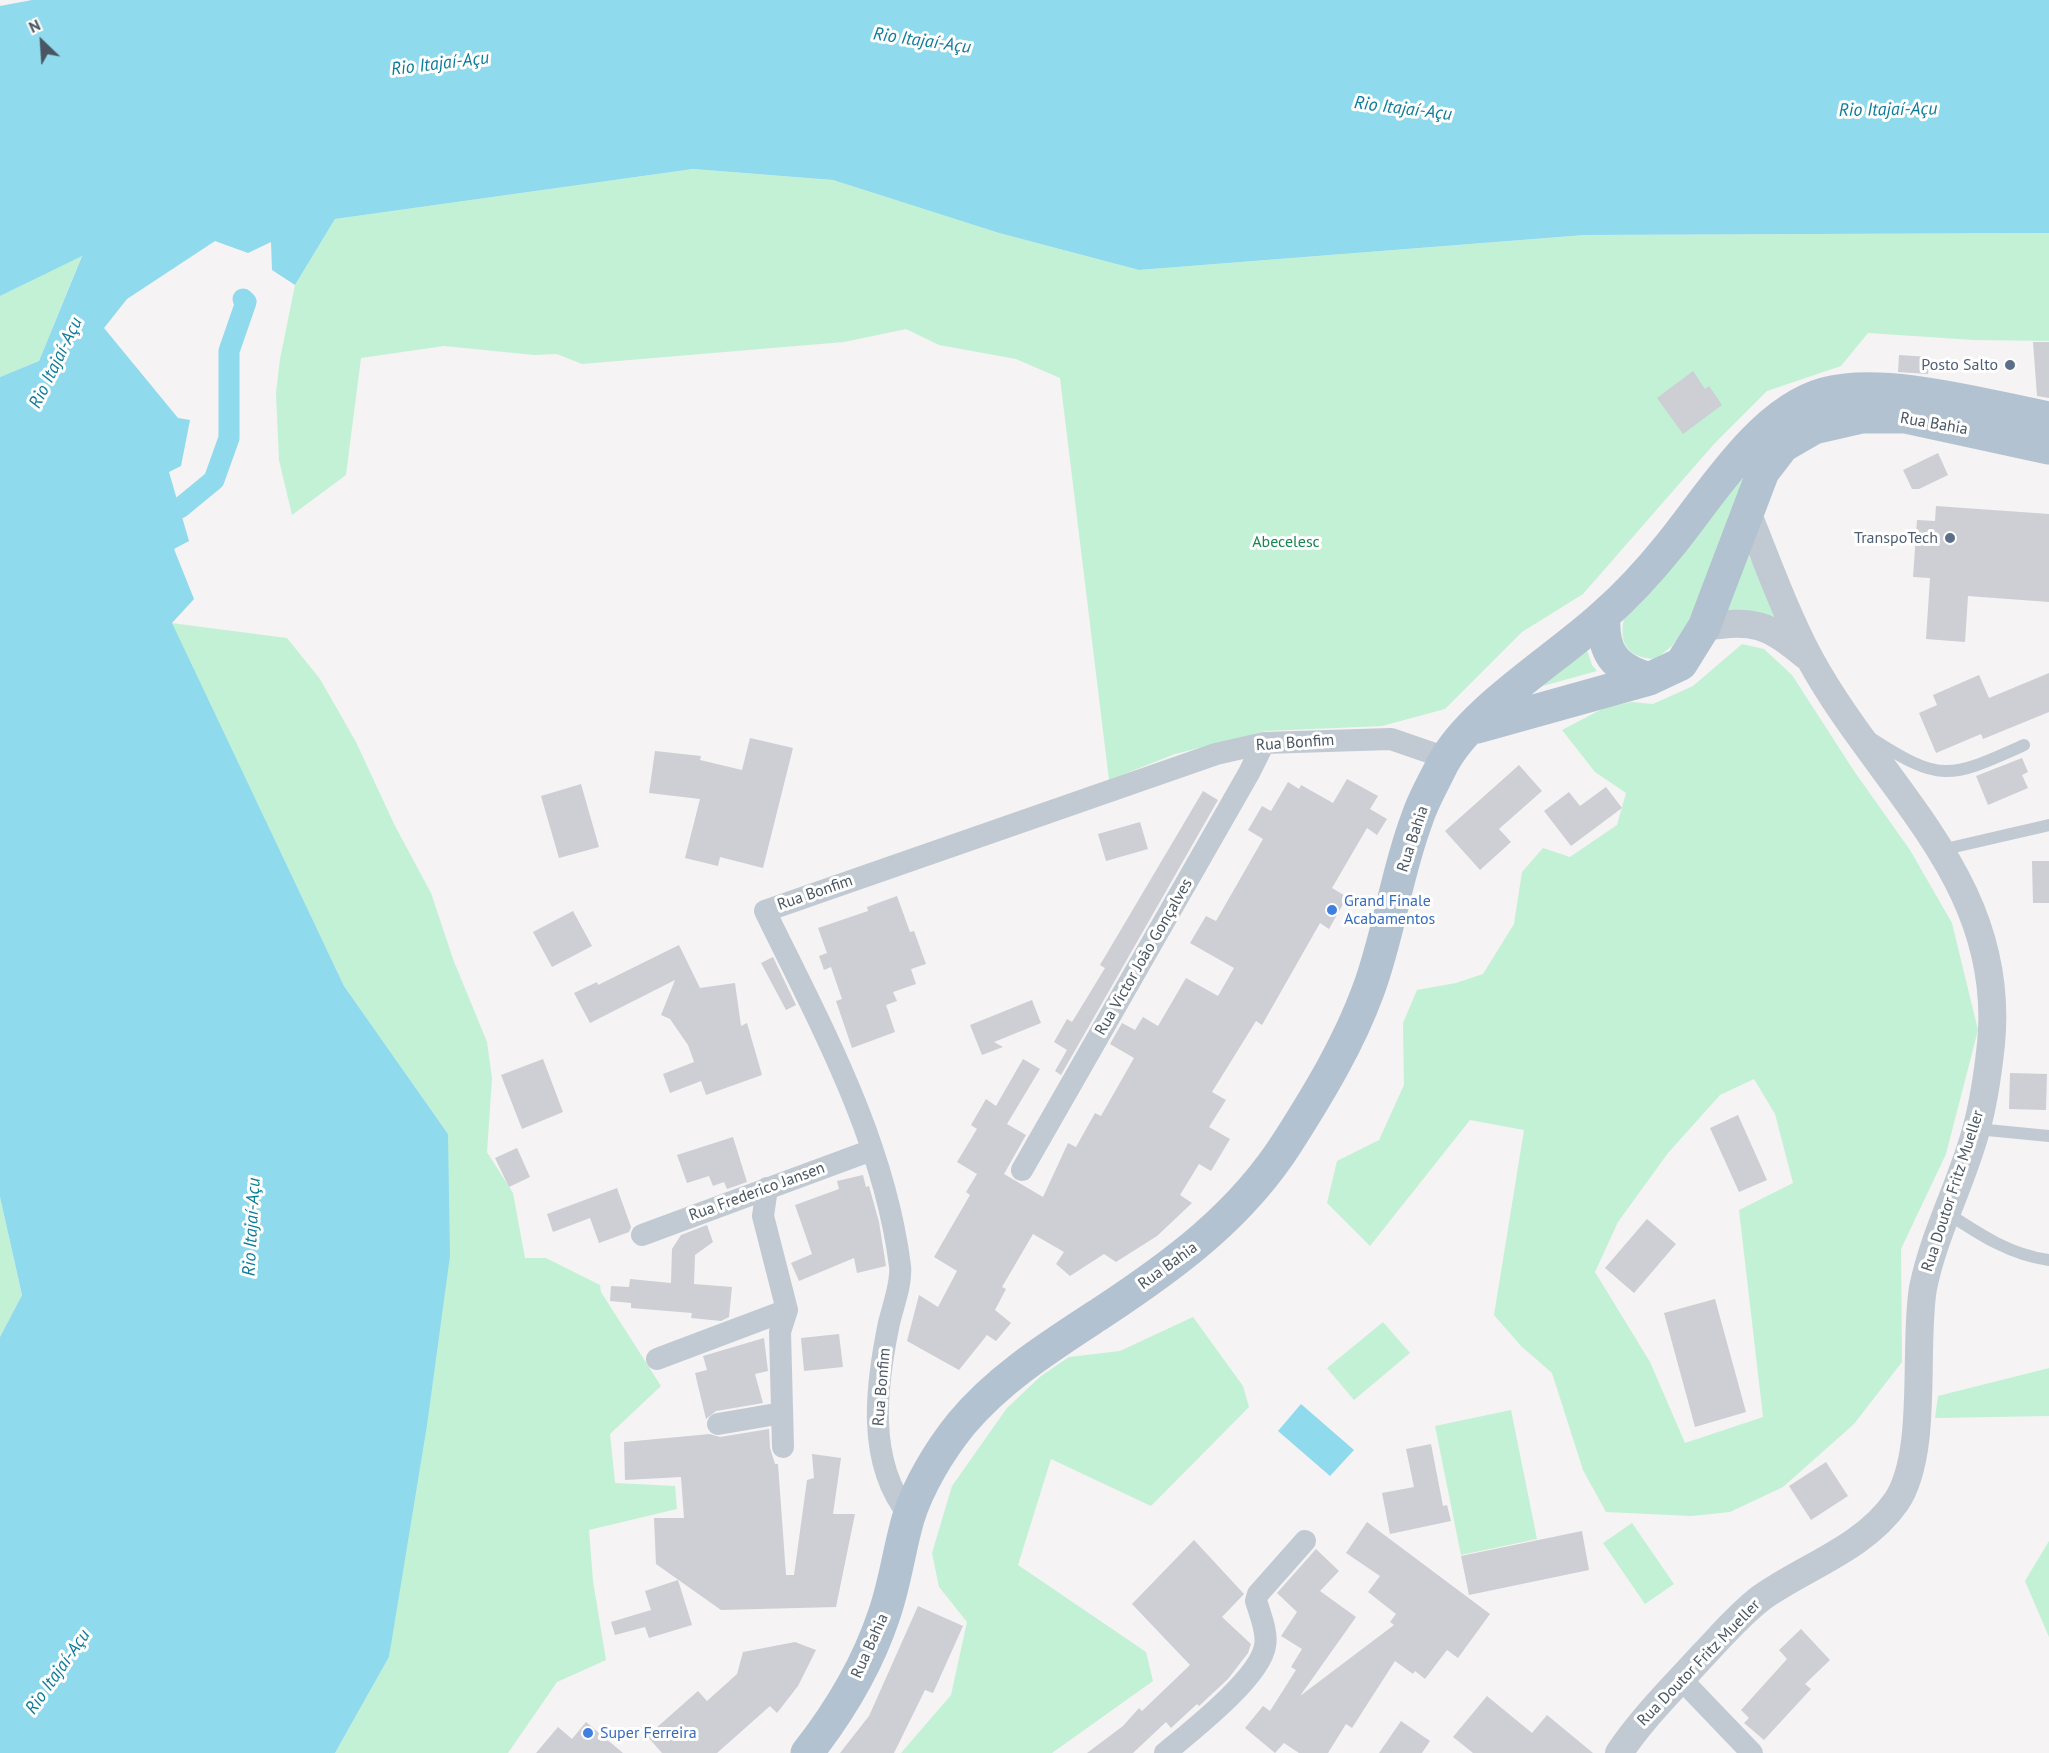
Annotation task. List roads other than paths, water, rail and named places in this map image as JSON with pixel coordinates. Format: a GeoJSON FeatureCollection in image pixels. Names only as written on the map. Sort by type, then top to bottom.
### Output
{"type":"FeatureCollection","features":[{"type":"Feature","properties":{"kind":"main road","name":"Rua Bahia"},"geometry":{"type":"LineString","coordinates":[[807,1753],[837,1711],[868,1657],[893,1586],[909,1515],[942,1449],[965,1419],[1037,1354],[1168,1267],[1209,1236],[1260,1184],[1289,1140],[1344,1045],[1368,991],[1417,818],[1446,758],[1469,729],[1604,616],[1666,551],[1748,448],[1777,420],[1818,395],[1863,387],[1892,389],[2049,418]]}},
{"type":"Feature","properties":{"kind":"main road","name":"Rua Bahia"},"geometry":{"type":"LineString","coordinates":[[1469,729],[1649,679],[1681,664],[1704,627],[1763,472],[1783,446],[1814,428],[1862,417],[1906,417],[2049,448]]}},
{"type":"Feature","properties":{"kind":"main road"},"geometry":{"type":"LineString","coordinates":[[1604,616],[1603,634],[1608,652],[1620,666],[1649,679]]}},
{"type":"Feature","properties":{"kind":"street","name":"Rua Doutor Fritz Mueller"},"geometry":{"type":"LineString","coordinates":[[1619,1753],[1634,1730],[1760,1599],[1850,1547],[1881,1520],[1898,1499],[1910,1470],[1915,1430],[1919,1321],[1928,1263],[1977,1129],[1991,1041],[1990,983],[1986,948],[1963,887],[1941,850],[1810,659],[1777,589],[1747,512]]}},
{"type":"Feature","properties":{"kind":"street","name":"Rua Doutor Fritz Mueller"},"geometry":{"type":"LineString","coordinates":[[1704,627],[1727,623],[1753,624],[1776,632],[1810,659]]}},
{"type":"Feature","properties":{"kind":"street","name":"Rua Bonfim"},"geometry":{"type":"LineString","coordinates":[[909,1515],[894,1496],[891,1488],[877,1425],[884,1350],[901,1269],[885,1191],[872,1149],[835,1054],[765,911],[1216,754],[1264,743],[1392,740],[1446,758]]}},
{"type":"Feature","properties":{"kind":"street","name":"Rua Victor João Gonçalves"},"geometry":{"type":"LineString","coordinates":[[1022,1170],[1250,773],[1264,743]]}},
{"type":"Feature","properties":{"kind":"street","name":"Rua Frederico Jansen"},"geometry":{"type":"LineString","coordinates":[[642,1235],[872,1149]]}},
{"type":"Feature","properties":{"kind":"street"},"geometry":{"type":"LineString","coordinates":[[768,1188],[763,1216],[787,1310],[780,1332],[783,1448]]}},
{"type":"Feature","properties":{"kind":"street"},"geometry":{"type":"LineString","coordinates":[[657,1359],[787,1310]]}},
{"type":"Feature","properties":{"kind":"street"},"geometry":{"type":"LineString","coordinates":[[718,1424],[782,1413]]}},
{"type":"Feature","properties":{"kind":"street"},"geometry":{"type":"LineString","coordinates":[[1165,1753],[1220,1708],[1262,1658],[1266,1644],[1256,1601],[1258,1594],[1305,1541]]}},
{"type":"Feature","properties":{"kind":"street"},"geometry":{"type":"LineString","coordinates":[[1681,1679],[1752,1753]]}},
{"type":"Feature","properties":{"kind":"lane"},"geometry":{"type":"LineString","coordinates":[[1854,726],[1888,749],[1934,772],[1956,772],[2024,745]]}},
{"type":"Feature","properties":{"kind":"lane"},"geometry":{"type":"LineString","coordinates":[[1941,850],[2049,825]]}},
{"type":"Feature","properties":{"kind":"lane"},"geometry":{"type":"LineString","coordinates":[[1977,1129],[2049,1136]]}},
{"type":"Feature","properties":{"kind":"lane"},"geometry":{"type":"LineString","coordinates":[[1947,1213],[1988,1240],[2029,1258],[2049,1260]]}},
{"type":"Feature","properties":{"kind":"water","name":"Rio Itajaí-Açu"},"geometry":{"type":"Polygon","coordinates":[[[32,0],[2049,0],[2049,233],[1585,235],[1139,270],[999,233],[833,180],[693,169],[335,219],[295,285],[272,270],[271,242],[248,253],[215,241],[127,299],[104,328],[178,418],[190,420],[181,466],[169,472],[189,541],[174,549],[194,599],[172,623],[344,986],[448,1134],[450,1256],[427,1425],[389,1657],[335,1753],[0,1753],[0,1337],[22,1295],[0,1197],[0,377],[39,361],[82,256],[0,296],[0,6],[32,0]]]}},
{"type":"Feature","properties":{"kind":"water"},"geometry":{"type":"Polygon","coordinates":[[[1301,1404],[1354,1450],[1330,1476],[1278,1431],[1301,1404]]]}},
{"type":"Feature","properties":{"kind":"waterway"},"geometry":{"type":"LineString","coordinates":[[180,508],[214,480],[229,438],[229,351],[246,302],[243,299]]}},
{"type":"Feature","properties":{"kind":"place","name":"Posto Salto"},"geometry":{"type":"Point","coordinates":[2010,365]}},
{"type":"Feature","properties":{"kind":"place","name":"TranspoTech"},"geometry":{"type":"Point","coordinates":[1950,538]}},
{"type":"Feature","properties":{"kind":"place","name":"Grand Finale Acabamentos"},"geometry":{"type":"Point","coordinates":[1332,910]}},
{"type":"Feature","properties":{"kind":"place","name":"Super Ferreira"},"geometry":{"type":"Point","coordinates":[588,1733]}},
{"type":"Feature","properties":{"kind":"park label","name":"Abecelesc"},"geometry":{"type":"Point","coordinates":[1286,542]}}]}
